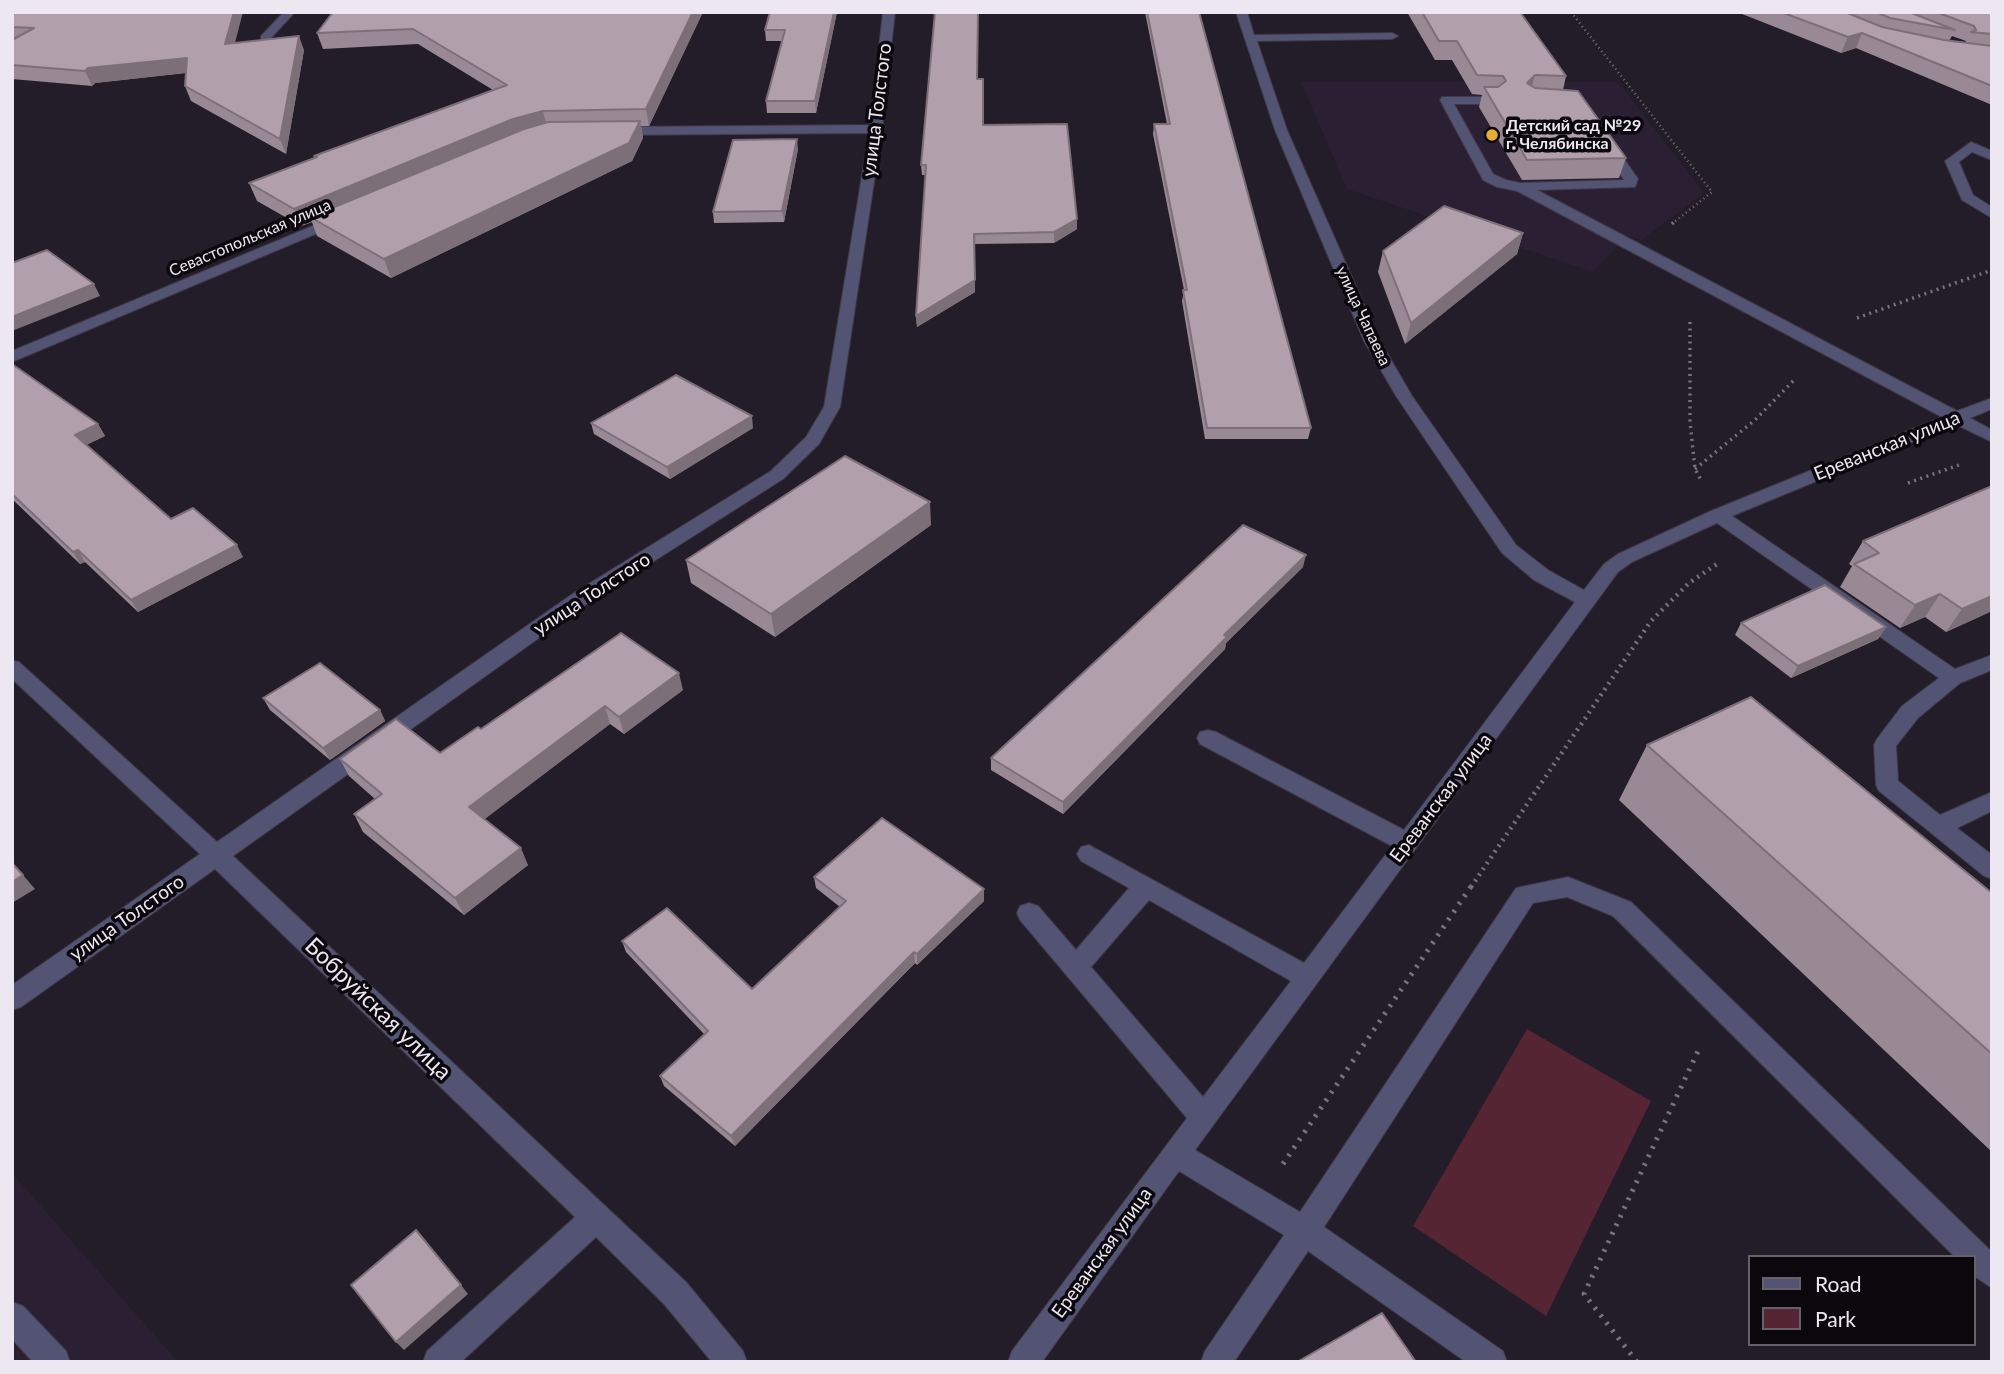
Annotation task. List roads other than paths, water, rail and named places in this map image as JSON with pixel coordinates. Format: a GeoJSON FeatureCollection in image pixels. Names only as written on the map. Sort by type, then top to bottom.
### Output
{"type":"FeatureCollection","features":[{"type":"Feature","properties":{"kind":"street"},"geometry":{"type":"LineString","coordinates":[[265,38],[290,12]]}},
{"type":"Feature","properties":{"kind":"street","name":"улица Толстого"},"geometry":{"type":"LineString","coordinates":[[12,999],[582,598],[777,475],[813,440],[832,407],[876,129],[889,12]]}},
{"type":"Feature","properties":{"kind":"street","name":"улица Чапаева"},"geometry":{"type":"LineString","coordinates":[[1241,12],[1281,130],[1372,341],[1404,396],[1509,549],[1541,575],[1588,600]]}},
{"type":"Feature","properties":{"kind":"street"},"geometry":{"type":"LineString","coordinates":[[1250,38],[1392,36]]}},
{"type":"Feature","properties":{"kind":"street"},"geometry":{"type":"LineString","coordinates":[[1492,100],[1446,100],[1488,177],[1502,184],[1521,187],[1630,184],[1631,179],[1600,135]]}},
{"type":"Feature","properties":{"kind":"street"},"geometry":{"type":"LineString","coordinates":[[597,131],[876,129]]}},
{"type":"Feature","properties":{"kind":"street"},"geometry":{"type":"LineString","coordinates":[[1992,156],[1971,146],[1952,161],[1967,197],[1992,214]]}},
{"type":"Feature","properties":{"kind":"street"},"geometry":{"type":"LineString","coordinates":[[1521,187],[1992,437]]}},
{"type":"Feature","properties":{"kind":"street","name":"Севастопольская улица"},"geometry":{"type":"LineString","coordinates":[[12,357],[357,211]]}},
{"type":"Feature","properties":{"kind":"street","name":"Ереванская улица"},"geometry":{"type":"LineString","coordinates":[[1023,1362],[1175,1153],[1204,1118],[1612,568],[1625,558],[1717,515],[1992,403]]}},
{"type":"Feature","properties":{"kind":"street"},"geometry":{"type":"LineString","coordinates":[[1717,515],[1953,678]]}},
{"type":"Feature","properties":{"kind":"street"},"geometry":{"type":"LineString","coordinates":[[1992,662],[1953,678],[1910,712],[1885,745],[1887,785],[1992,869]]}},
{"type":"Feature","properties":{"kind":"street","name":"Бобруйская улица"},"geometry":{"type":"LineString","coordinates":[[12,667],[216,855],[675,1293],[732,1362]]}},
{"type":"Feature","properties":{"kind":"street"},"geometry":{"type":"LineString","coordinates":[[1208,738],[1407,843]]}},
{"type":"Feature","properties":{"kind":"street"},"geometry":{"type":"LineString","coordinates":[[1938,826],[1992,801]]}},
{"type":"Feature","properties":{"kind":"street"},"geometry":{"type":"LineString","coordinates":[[1089,855],[1308,978]]}},
{"type":"Feature","properties":{"kind":"street"},"geometry":{"type":"LineString","coordinates":[[1075,968],[1145,887]]}},
{"type":"Feature","properties":{"kind":"street"},"geometry":{"type":"LineString","coordinates":[[1216,1362],[1525,895],[1569,887],[1622,909],[1974,1255]]}},
{"type":"Feature","properties":{"kind":"street"},"geometry":{"type":"LineString","coordinates":[[1029,913],[1204,1118]]}},
{"type":"Feature","properties":{"kind":"street"},"geometry":{"type":"LineString","coordinates":[[1175,1153],[1258,1201],[1382,1283],[1492,1362]]}},
{"type":"Feature","properties":{"kind":"street"},"geometry":{"type":"LineString","coordinates":[[438,1362],[596,1217]]}},
{"type":"Feature","properties":{"kind":"street"},"geometry":{"type":"LineString","coordinates":[[1976,1257],[1992,1273]]}},
{"type":"Feature","properties":{"kind":"street"},"geometry":{"type":"LineString","coordinates":[[12,1317],[55,1362]]}},
{"type":"Feature","properties":{"kind":"place","name":"Детский сад №29 г. Челябинска"},"geometry":{"type":"Point","coordinates":[1492,135]}}]}
